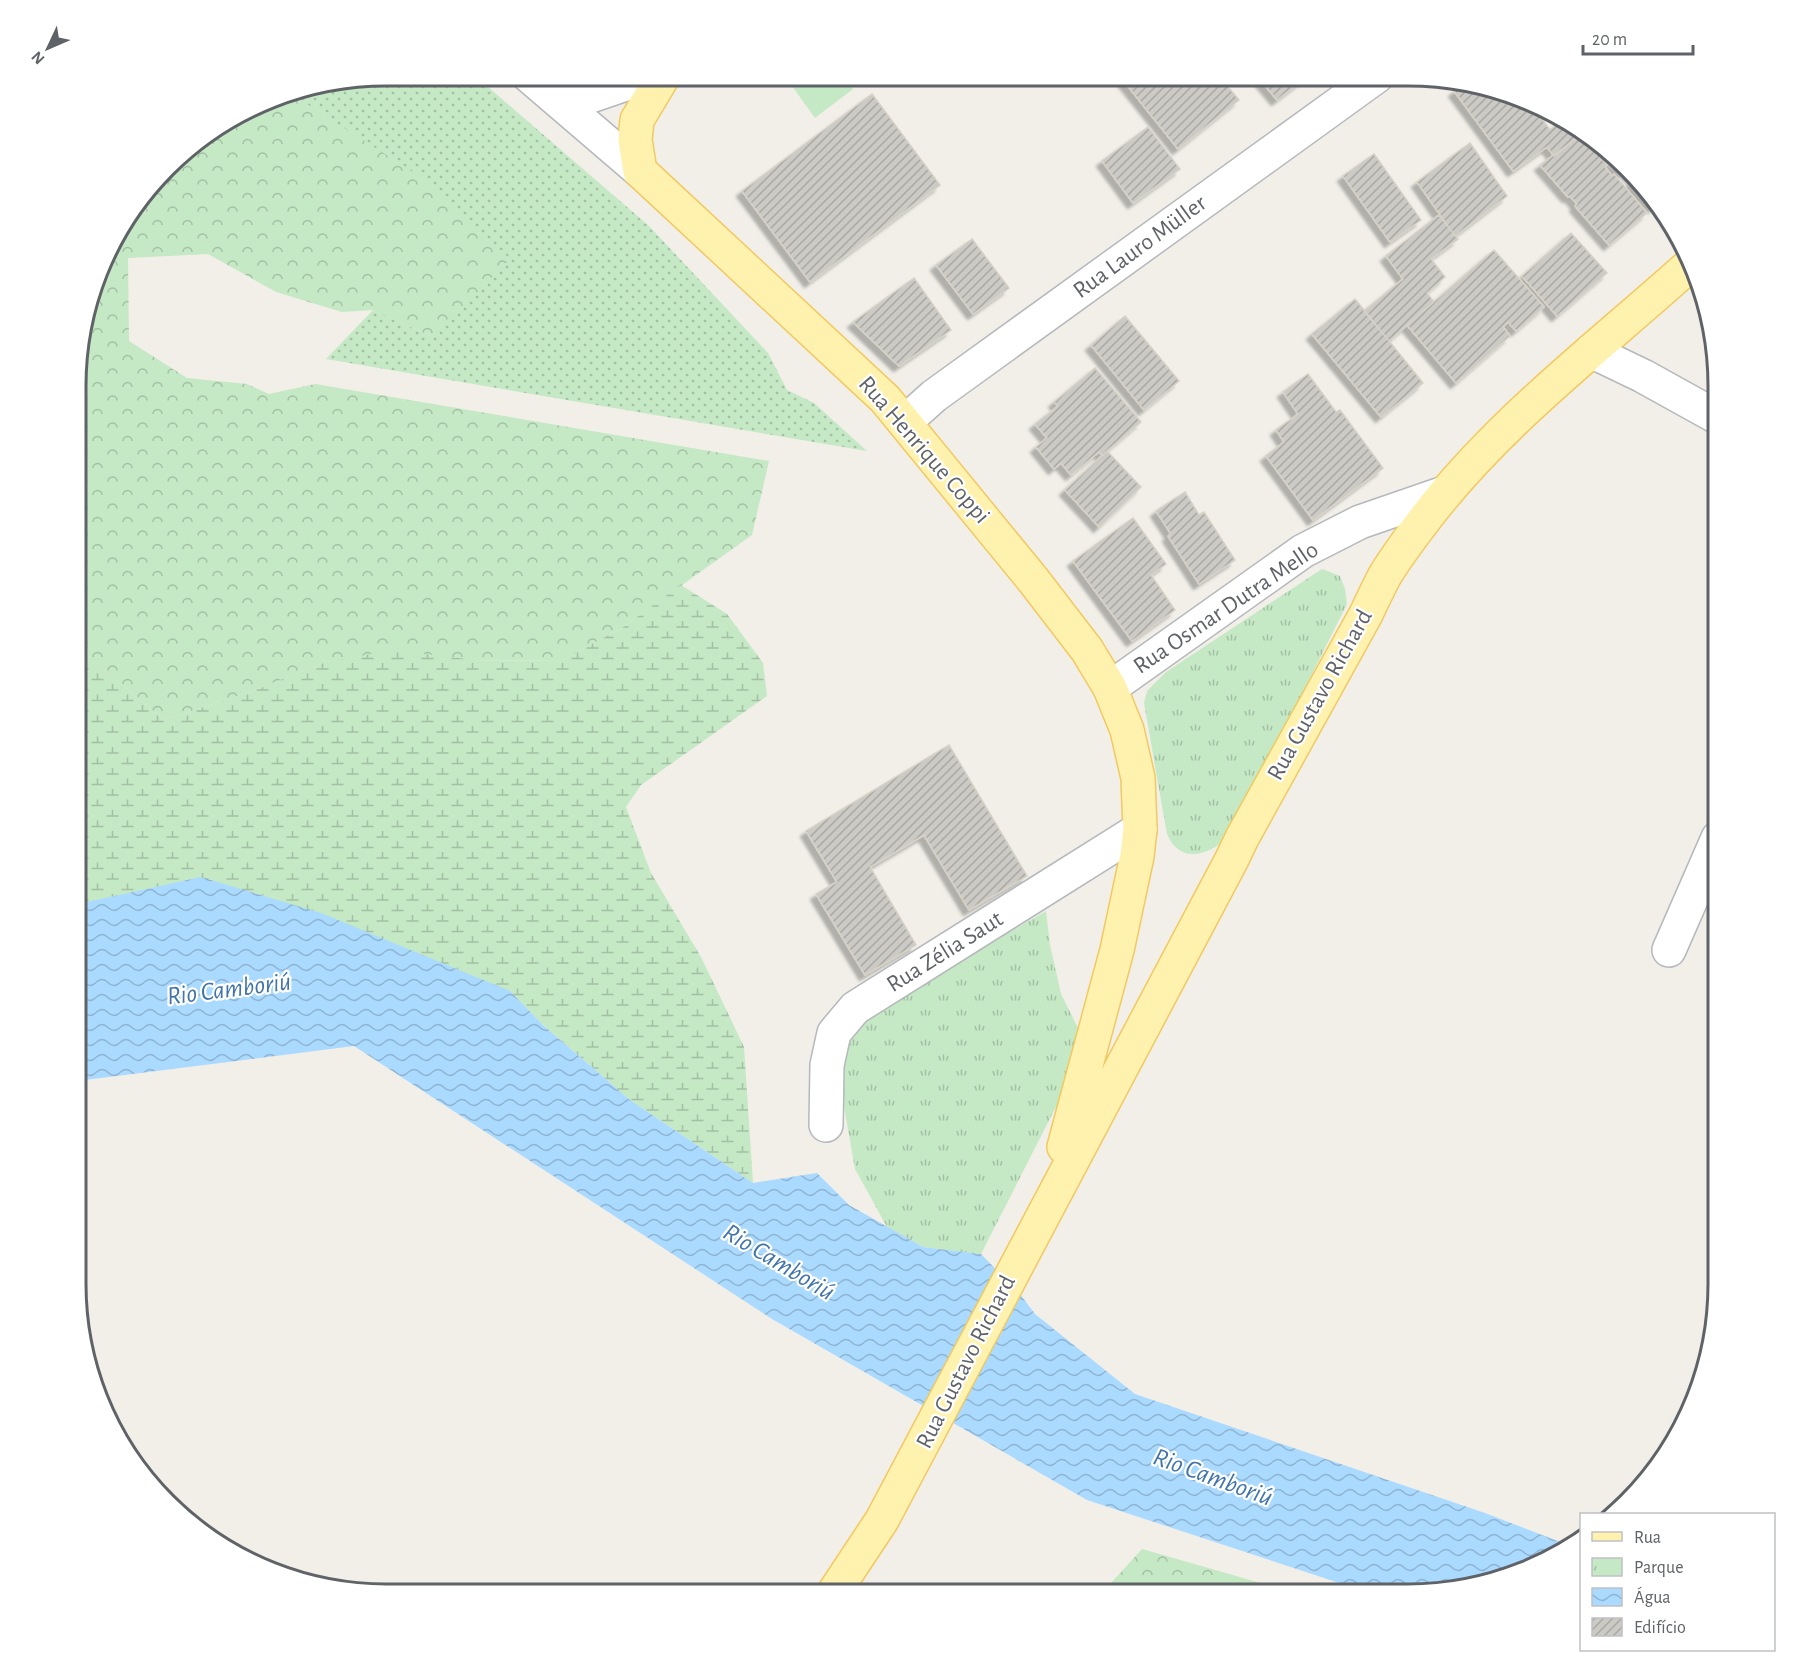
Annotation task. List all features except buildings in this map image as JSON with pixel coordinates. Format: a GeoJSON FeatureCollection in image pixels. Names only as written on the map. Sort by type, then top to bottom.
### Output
{"type":"FeatureCollection","features":[{"type":"Feature","properties":{"kind":"main road"},"geometry":{"type":"LineString","coordinates":[[640,171],[635,140],[637,120],[657,86]]}},
{"type":"Feature","properties":{"kind":"main road","name":"Rua Henrique Coppi"},"geometry":{"type":"LineString","coordinates":[[640,171],[885,399],[1034,581],[1087,650],[1110,688],[1127,730],[1138,778],[1139,843]]}},
{"type":"Feature","properties":{"kind":"main road","name":"Rua Gustavo Richard"},"geometry":{"type":"LineString","coordinates":[[840,1584],[882,1520],[909,1471],[1242,838],[1366,614],[1384,577],[1444,493],[1501,433],[1685,269]]}},
{"type":"Feature","properties":{"kind":"main road","name":"Rua Gustavo Richard"},"geometry":{"type":"LineString","coordinates":[[1048,1204],[1117,950],[1139,843]]}},
{"type":"Feature","properties":{"kind":"main road","name":"Rua Gustavo Richard"},"geometry":{"type":"LineString","coordinates":[[860,1584],[882,1520]]}},
{"type":"Feature","properties":{"kind":"street","name":"Rua Henrique Coppi"},"geometry":{"type":"LineString","coordinates":[[541,86],[640,171]]}},
{"type":"Feature","properties":{"kind":"street"},"geometry":{"type":"LineString","coordinates":[[559,86],[585,98],[620,86]]}},
{"type":"Feature","properties":{"kind":"street","name":"Rua Lauro Müller"},"geometry":{"type":"LineString","coordinates":[[905,422],[934,396],[1363,86]]}},
{"type":"Feature","properties":{"kind":"street"},"geometry":{"type":"LineString","coordinates":[[1591,351],[1643,376],[1708,412]]}},
{"type":"Feature","properties":{"kind":"street","name":"Rua Osmar Dutra Mello"},"geometry":{"type":"LineString","coordinates":[[1110,688],[1303,551],[1360,522],[1444,493]]}},
{"type":"Feature","properties":{"kind":"street","name":"Rua Zélia Saut"},"geometry":{"type":"LineString","coordinates":[[826,1125],[827,1065],[834,1033],[855,1008],[1139,843]]}},
{"type":"Feature","properties":{"kind":"street"},"geometry":{"type":"LineString","coordinates":[[1669,950],[1708,861]]}},
{"type":"Feature","properties":{"kind":"green space"},"geometry":{"type":"Polygon","coordinates":[[[366,86],[487,86],[649,226],[768,353],[787,390],[814,403],[867,451],[326,359],[373,310],[433,337],[292,100],[327,91],[366,86]]]}},
{"type":"Feature","properties":{"kind":"green space"},"geometry":{"type":"Polygon","coordinates":[[[792,86],[851,86],[853,89],[815,118],[792,86]]]}},
{"type":"Feature","properties":{"kind":"green space"},"geometry":{"type":"Polygon","coordinates":[[[299,98],[430,183],[510,259],[433,337],[373,310],[342,312],[276,292],[208,254],[128,258],[129,341],[187,378],[247,384],[269,394],[315,384],[769,461],[752,535],[622,628],[562,660],[326,662],[250,692],[164,720],[86,654],[86,366],[91,327],[108,270],[126,235],[147,203],[173,173],[203,147],[235,126],[270,108],[299,98]]]}},
{"type":"Feature","properties":{"kind":"green space"},"geometry":{"type":"Polygon","coordinates":[[[1322,569],[1340,576],[1347,604],[1233,832],[1226,840],[1208,851],[1189,854],[1181,851],[1173,845],[1167,834],[1144,703],[1147,691],[1166,672],[1322,569]]]}},
{"type":"Feature","properties":{"kind":"green space"},"geometry":{"type":"Polygon","coordinates":[[[681,585],[727,614],[763,663],[767,696],[641,785],[626,807],[651,873],[701,957],[744,1047],[753,1183],[630,1100],[544,1026],[510,991],[86,906],[86,654],[164,720],[250,692],[326,662],[394,650],[482,661],[562,660],[622,628],[681,585]]]}},
{"type":"Feature","properties":{"kind":"green space"},"geometry":{"type":"Polygon","coordinates":[[[1046,911],[1050,945],[1061,994],[1087,1046],[981,1254],[923,1247],[887,1227],[855,1169],[835,1055],[851,1025],[1046,911]]]}},
{"type":"Feature","properties":{"kind":"green space"},"geometry":{"type":"Polygon","coordinates":[[[1142,1549],[1264,1584],[1110,1584],[1142,1549]]]}},
{"type":"Feature","properties":{"kind":"water","name":"Rio Camboriú"},"geometry":{"type":"Polygon","coordinates":[[[201,877],[321,913],[510,991],[544,1026],[630,1100],[753,1183],[817,1173],[849,1205],[923,1247],[981,1254],[1020,1294],[1035,1314],[1135,1394],[1485,1513],[1560,1542],[1523,1561],[1466,1578],[1408,1584],[1343,1584],[1087,1500],[772,1319],[354,1046],[86,1080],[86,902],[201,877]]]}}]}
